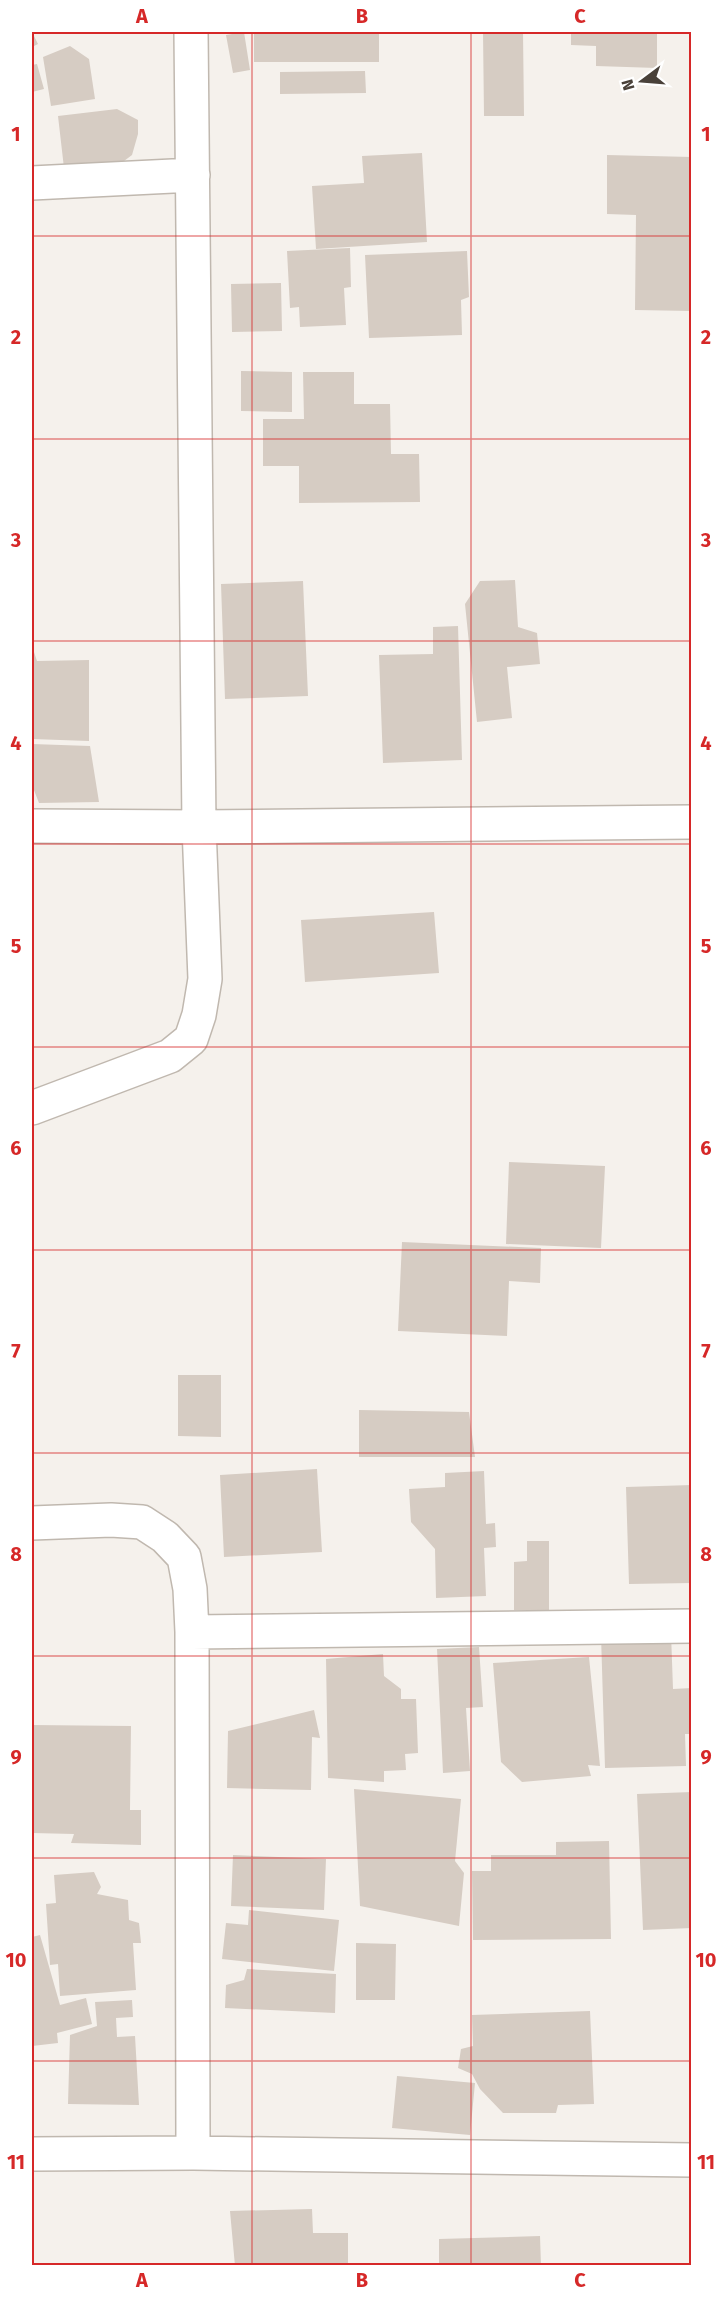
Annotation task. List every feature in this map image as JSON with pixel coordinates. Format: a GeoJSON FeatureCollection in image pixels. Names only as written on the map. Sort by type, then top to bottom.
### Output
{"type":"FeatureCollection","features":[{"type":"Feature","properties":{"kind":"street"},"geometry":{"type":"LineString","coordinates":[[32,1108],[170,1056],[191,1039],[199,1016],[205,979],[199,827],[192,32]]}},
{"type":"Feature","properties":{"kind":"street"},"geometry":{"type":"LineString","coordinates":[[32,183],[193,175]]}},
{"type":"Feature","properties":{"kind":"street"},"geometry":{"type":"LineString","coordinates":[[32,826],[199,827],[692,822]]}},
{"type":"Feature","properties":{"kind":"street"},"geometry":{"type":"LineString","coordinates":[[32,1523],[142,1522],[165,1537],[184,1557],[190,1589],[192,1632],[193,2153]]}},
{"type":"Feature","properties":{"kind":"street"},"geometry":{"type":"LineString","coordinates":[[192,1632],[692,1626]]}},
{"type":"Feature","properties":{"kind":"street"},"geometry":{"type":"LineString","coordinates":[[32,2154],[193,2153],[692,2160]]}},
{"type":"Feature","properties":{"kind":"building"},"geometry":{"type":"Polygon","coordinates":[[[32,32],[38,44],[32,47],[32,32]]]}},
{"type":"Feature","properties":{"kind":"building"},"geometry":{"type":"Polygon","coordinates":[[[244,32],[250,70],[233,73],[226,35],[244,32]]]}},
{"type":"Feature","properties":{"kind":"building"},"geometry":{"type":"Polygon","coordinates":[[[254,32],[379,32],[379,62],[254,62],[254,32]]]}},
{"type":"Feature","properties":{"kind":"building"},"geometry":{"type":"Polygon","coordinates":[[[483,32],[523,32],[524,116],[484,116],[483,32]]]}},
{"type":"Feature","properties":{"kind":"building"},"geometry":{"type":"Polygon","coordinates":[[[571,32],[657,32],[657,68],[596,66],[596,46],[571,45],[571,32]]]}},
{"type":"Feature","properties":{"kind":"building"},"geometry":{"type":"Polygon","coordinates":[[[70,46],[89,59],[95,99],[51,106],[43,57],[70,46]]]}},
{"type":"Feature","properties":{"kind":"building"},"geometry":{"type":"Polygon","coordinates":[[[37,64],[44,89],[32,92],[32,65],[37,64]]]}},
{"type":"Feature","properties":{"kind":"building"},"geometry":{"type":"Polygon","coordinates":[[[365,71],[366,93],[280,94],[280,72],[365,71]]]}},
{"type":"Feature","properties":{"kind":"building"},"geometry":{"type":"Polygon","coordinates":[[[117,109],[138,120],[138,134],[132,155],[124,161],[64,168],[58,116],[117,109]]]}},
{"type":"Feature","properties":{"kind":"building"},"geometry":{"type":"Polygon","coordinates":[[[422,153],[427,242],[316,249],[312,186],[364,183],[362,156],[422,153]]]}},
{"type":"Feature","properties":{"kind":"building"},"geometry":{"type":"Polygon","coordinates":[[[607,155],[692,157],[692,311],[635,310],[636,215],[607,214],[607,155]]]}},
{"type":"Feature","properties":{"kind":"building"},"geometry":{"type":"Polygon","coordinates":[[[350,248],[351,287],[344,288],[346,325],[300,327],[299,307],[290,308],[287,251],[350,248]]]}},
{"type":"Feature","properties":{"kind":"building"},"geometry":{"type":"Polygon","coordinates":[[[467,251],[469,297],[461,300],[462,335],[369,338],[365,255],[467,251]]]}},
{"type":"Feature","properties":{"kind":"building"},"geometry":{"type":"Polygon","coordinates":[[[281,283],[282,331],[232,332],[231,284],[281,283]]]}},
{"type":"Feature","properties":{"kind":"building"},"geometry":{"type":"Polygon","coordinates":[[[241,371],[292,372],[292,412],[241,411],[241,371]]]}},
{"type":"Feature","properties":{"kind":"building"},"geometry":{"type":"Polygon","coordinates":[[[303,372],[354,372],[354,404],[390,404],[391,454],[419,454],[420,502],[299,503],[299,466],[263,466],[263,419],[304,419],[303,372]]]}},
{"type":"Feature","properties":{"kind":"building"},"geometry":{"type":"Polygon","coordinates":[[[515,580],[518,627],[537,633],[540,664],[507,667],[512,718],[477,722],[465,604],[480,581],[515,580]]]}},
{"type":"Feature","properties":{"kind":"building"},"geometry":{"type":"Polygon","coordinates":[[[303,581],[308,696],[225,699],[221,584],[303,581]]]}},
{"type":"Feature","properties":{"kind":"building"},"geometry":{"type":"Polygon","coordinates":[[[458,626],[462,760],[383,763],[379,655],[433,654],[433,627],[458,626]]]}},
{"type":"Feature","properties":{"kind":"building"},"geometry":{"type":"Polygon","coordinates":[[[32,649],[37,661],[89,660],[89,741],[32,739],[32,649]]]}},
{"type":"Feature","properties":{"kind":"building"},"geometry":{"type":"Polygon","coordinates":[[[32,744],[90,746],[99,802],[39,803],[32,785],[32,744]]]}},
{"type":"Feature","properties":{"kind":"building"},"geometry":{"type":"Polygon","coordinates":[[[434,912],[439,973],[305,982],[301,920],[434,912]]]}},
{"type":"Feature","properties":{"kind":"building"},"geometry":{"type":"Polygon","coordinates":[[[509,1162],[605,1166],[601,1248],[506,1244],[509,1162]]]}},
{"type":"Feature","properties":{"kind":"building"},"geometry":{"type":"Polygon","coordinates":[[[402,1242],[541,1248],[540,1283],[509,1281],[507,1336],[398,1331],[402,1242]]]}},
{"type":"Feature","properties":{"kind":"building"},"geometry":{"type":"Polygon","coordinates":[[[178,1375],[221,1375],[221,1437],[178,1436],[178,1375]]]}},
{"type":"Feature","properties":{"kind":"building"},"geometry":{"type":"Polygon","coordinates":[[[359,1410],[469,1412],[475,1457],[359,1457],[359,1410]]]}},
{"type":"Feature","properties":{"kind":"building"},"geometry":{"type":"Polygon","coordinates":[[[317,1469],[322,1552],[224,1557],[220,1475],[317,1469]]]}},
{"type":"Feature","properties":{"kind":"building"},"geometry":{"type":"Polygon","coordinates":[[[484,1471],[486,1524],[495,1523],[496,1547],[484,1548],[486,1596],[436,1598],[435,1549],[411,1522],[409,1489],[445,1487],[445,1473],[484,1471]]]}},
{"type":"Feature","properties":{"kind":"building"},"geometry":{"type":"Polygon","coordinates":[[[692,1485],[692,1583],[629,1584],[626,1487],[692,1485]]]}},
{"type":"Feature","properties":{"kind":"building"},"geometry":{"type":"Polygon","coordinates":[[[527,1541],[549,1541],[549,1610],[514,1610],[514,1562],[527,1561],[527,1541]]]}},
{"type":"Feature","properties":{"kind":"building"},"geometry":{"type":"Polygon","coordinates":[[[671,1633],[673,1689],[692,1688],[692,1734],[685,1734],[686,1766],[605,1768],[601,1635],[671,1633]]]}},
{"type":"Feature","properties":{"kind":"building"},"geometry":{"type":"Polygon","coordinates":[[[479,1647],[483,1707],[466,1708],[470,1771],[443,1773],[437,1649],[479,1647]]]}},
{"type":"Feature","properties":{"kind":"building"},"geometry":{"type":"Polygon","coordinates":[[[383,1654],[384,1676],[401,1689],[401,1699],[416,1699],[418,1753],[405,1754],[406,1770],[384,1771],[384,1782],[328,1778],[326,1659],[383,1654]]]}},
{"type":"Feature","properties":{"kind":"building"},"geometry":{"type":"Polygon","coordinates":[[[589,1657],[600,1766],[588,1765],[591,1776],[522,1782],[501,1762],[493,1663],[589,1657]]]}},
{"type":"Feature","properties":{"kind":"building"},"geometry":{"type":"Polygon","coordinates":[[[314,1710],[320,1738],[312,1737],[311,1790],[227,1788],[228,1731],[314,1710]]]}},
{"type":"Feature","properties":{"kind":"building"},"geometry":{"type":"Polygon","coordinates":[[[32,1725],[131,1726],[130,1810],[141,1810],[141,1845],[71,1843],[74,1834],[32,1833],[32,1725]]]}},
{"type":"Feature","properties":{"kind":"building"},"geometry":{"type":"Polygon","coordinates":[[[354,1789],[461,1799],[455,1861],[464,1873],[459,1926],[360,1906],[354,1789]]]}},
{"type":"Feature","properties":{"kind":"building"},"geometry":{"type":"Polygon","coordinates":[[[692,1792],[692,1928],[643,1930],[637,1794],[692,1792]]]}},
{"type":"Feature","properties":{"kind":"building"},"geometry":{"type":"Polygon","coordinates":[[[609,1841],[611,1939],[473,1940],[472,1871],[491,1871],[491,1855],[556,1855],[556,1842],[609,1841]]]}},
{"type":"Feature","properties":{"kind":"building"},"geometry":{"type":"Polygon","coordinates":[[[233,1855],[326,1859],[324,1910],[231,1906],[233,1855]]]}},
{"type":"Feature","properties":{"kind":"building"},"geometry":{"type":"Polygon","coordinates":[[[94,1872],[101,1887],[97,1894],[128,1900],[129,1920],[139,1923],[141,1943],[133,1943],[136,1990],[60,1996],[58,1964],[50,1965],[46,1904],[56,1903],[54,1875],[94,1872]]]}},
{"type":"Feature","properties":{"kind":"building"},"geometry":{"type":"Polygon","coordinates":[[[249,1910],[339,1920],[334,1971],[222,1959],[226,1923],[248,1925],[249,1910]]]}},
{"type":"Feature","properties":{"kind":"building"},"geometry":{"type":"Polygon","coordinates":[[[40,1935],[60,2005],[86,1998],[92,2024],[57,2033],[58,2043],[32,2046],[32,1937],[40,1935]]]}},
{"type":"Feature","properties":{"kind":"building"},"geometry":{"type":"Polygon","coordinates":[[[356,1943],[396,1944],[395,2000],[356,2000],[356,1943]]]}},
{"type":"Feature","properties":{"kind":"building"},"geometry":{"type":"Polygon","coordinates":[[[247,1969],[336,1974],[335,2013],[225,2008],[226,1985],[244,1980],[247,1969]]]}},
{"type":"Feature","properties":{"kind":"building"},"geometry":{"type":"Polygon","coordinates":[[[132,2000],[133,2017],[116,2018],[117,2037],[135,2036],[139,2105],[68,2104],[70,2035],[97,2026],[95,2002],[132,2000]]]}},
{"type":"Feature","properties":{"kind":"building"},"geometry":{"type":"Polygon","coordinates":[[[590,2011],[594,2104],[558,2105],[556,2113],[503,2113],[480,2089],[472,2074],[458,2068],[461,2049],[473,2046],[472,2015],[590,2011]]]}},
{"type":"Feature","properties":{"kind":"building"},"geometry":{"type":"Polygon","coordinates":[[[397,2076],[475,2083],[470,2135],[392,2128],[397,2076]]]}},
{"type":"Feature","properties":{"kind":"building"},"geometry":{"type":"Polygon","coordinates":[[[312,2209],[313,2233],[348,2233],[348,2266],[235,2266],[230,2211],[312,2209]]]}},
{"type":"Feature","properties":{"kind":"building"},"geometry":{"type":"Polygon","coordinates":[[[540,2236],[541,2266],[439,2266],[439,2239],[540,2236]]]}}]}
